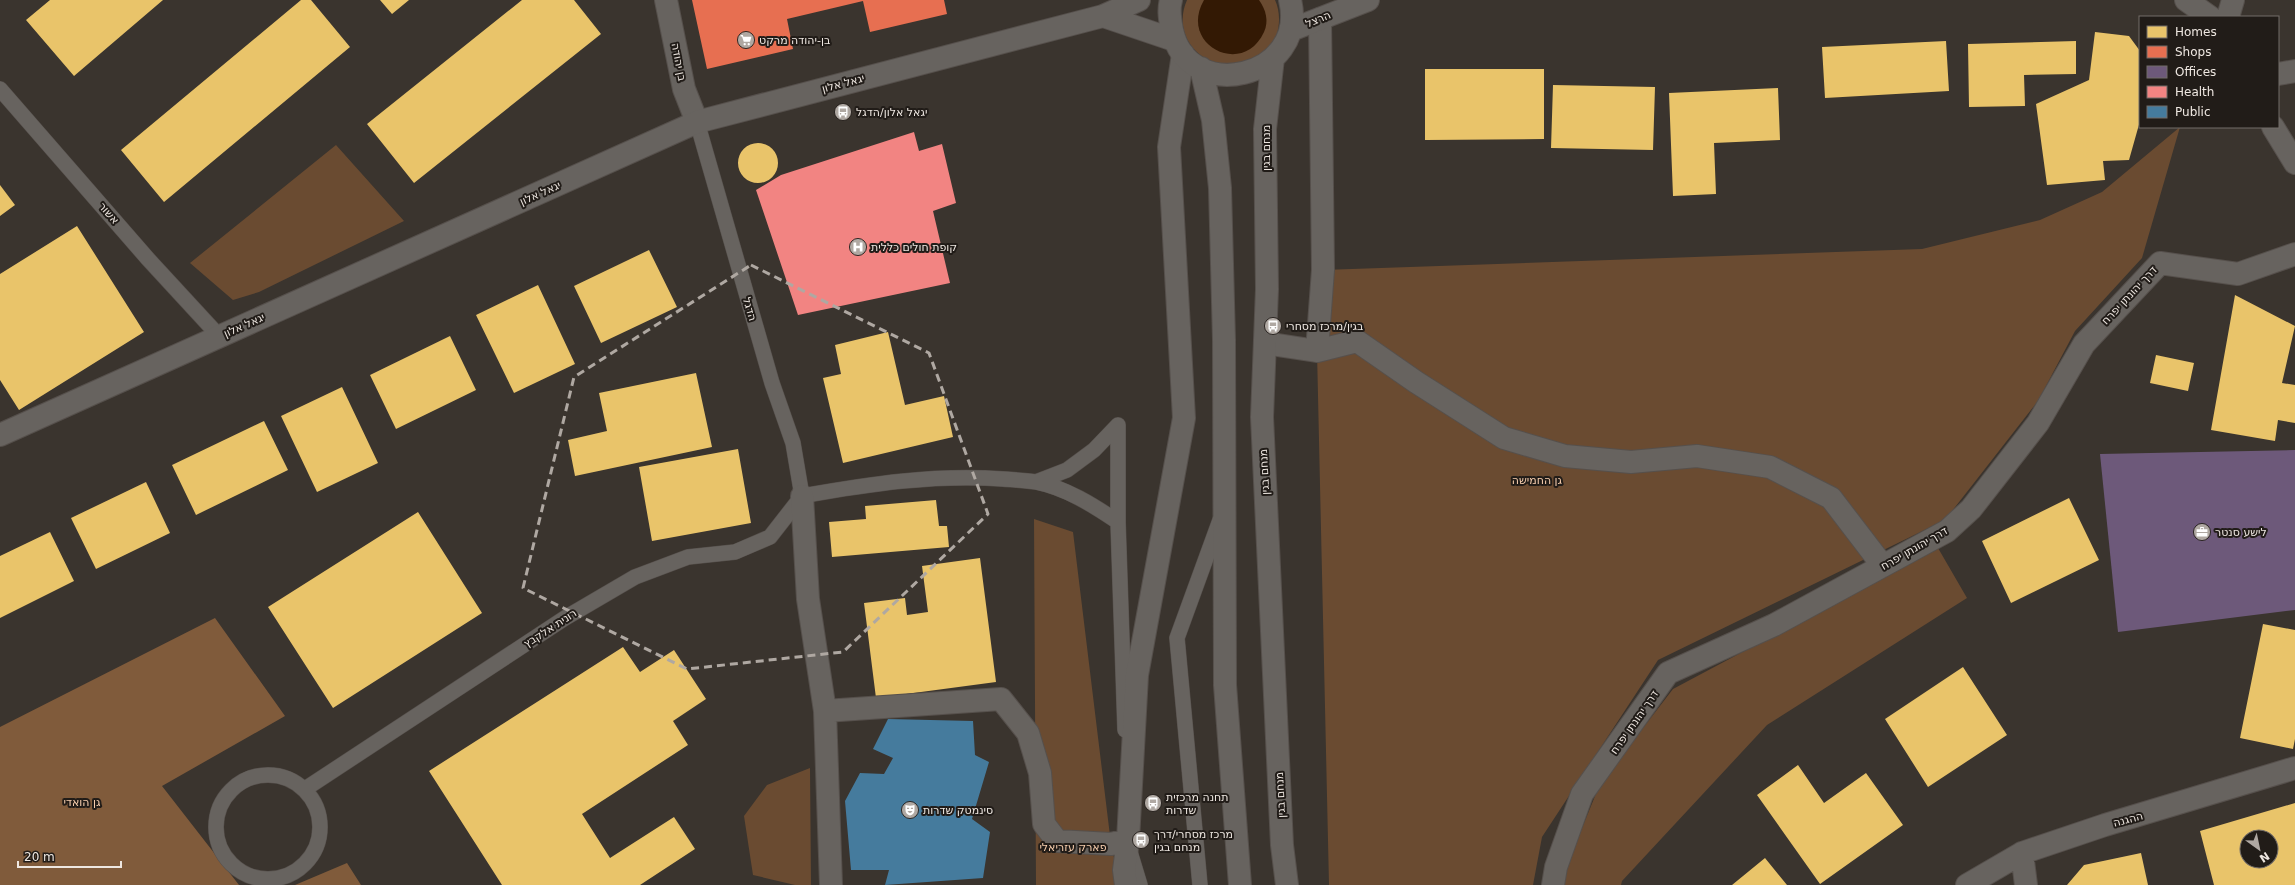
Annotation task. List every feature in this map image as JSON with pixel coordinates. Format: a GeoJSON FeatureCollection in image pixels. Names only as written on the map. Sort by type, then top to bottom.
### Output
{"type":"FeatureCollection","features":[{"type":"Feature","properties":{"kind":"street","name":"בן יהודה"},"geometry":{"type":"LineString","coordinates":[[666,0],[684,89],[696,122]]}},
{"type":"Feature","properties":{"kind":"street","name":"יגאל אלון"},"geometry":{"type":"LineString","coordinates":[[0,435],[696,122],[1103,16],[1139,0]]}},
{"type":"Feature","properties":{"kind":"street"},"geometry":{"type":"LineString","coordinates":[[1126,885],[1124,870],[1128,840],[1137,675],[1184,418],[1169,147],[1178,47],[1169,18],[1171,0]]}},
{"type":"Feature","properties":{"kind":"street"},"geometry":{"type":"LineString","coordinates":[[1103,16],[1178,47],[1201,68],[1220,75],[1240,75],[1259,69],[1273,58],[1292,30],[1290,0]]}},
{"type":"Feature","properties":{"kind":"street","name":"הרצל"},"geometry":{"type":"LineString","coordinates":[[1292,30],[1368,0]]}},
{"type":"Feature","properties":{"kind":"street"},"geometry":{"type":"LineString","coordinates":[[2186,0],[2209,16]]}},
{"type":"Feature","properties":{"kind":"street"},"geometry":{"type":"LineString","coordinates":[[2228,16],[2233,0]]}},
{"type":"Feature","properties":{"kind":"street"},"geometry":{"type":"LineString","coordinates":[[1318,352],[1324,270],[1320,18]]}},
{"type":"Feature","properties":{"kind":"street","name":"מנחם בגין"},"geometry":{"type":"LineString","coordinates":[[1273,58],[1265,128],[1267,216],[1266,343],[1262,425],[1282,845],[1286,885]]}},
{"type":"Feature","properties":{"kind":"street"},"geometry":{"type":"LineString","coordinates":[[1201,68],[1213,120],[1220,188],[1224,340],[1223,512],[1225,685],[1240,885]]}},
{"type":"Feature","properties":{"kind":"street"},"geometry":{"type":"LineString","coordinates":[[2279,74],[2295,71]]}},
{"type":"Feature","properties":{"kind":"street"},"geometry":{"type":"LineString","coordinates":[[2274,128],[2295,163]]}},
{"type":"Feature","properties":{"kind":"street","name":"דרך יהונתן יפרח"},"geometry":{"type":"LineString","coordinates":[[1553,885],[1556,867],[1582,794],[1668,673],[1774,625],[1947,531],[1971,509],[2038,423],[2084,344],[2160,263],[2238,274],[2295,254]]}},
{"type":"Feature","properties":{"kind":"street"},"geometry":{"type":"LineString","coordinates":[[1266,343],[1318,352],[1357,341],[1416,382],[1504,438],[1565,456],[1631,462],[1697,456],[1770,467],[1831,498],[1883,566]]}},
{"type":"Feature","properties":{"kind":"street"},"geometry":{"type":"LineString","coordinates":[[802,496],[808,599],[825,711],[831,885]]}},
{"type":"Feature","properties":{"kind":"street"},"geometry":{"type":"LineString","coordinates":[[825,711],[1001,699],[1028,733],[1040,773],[1044,824],[1058,841],[1111,844],[1128,840]]}},
{"type":"Feature","properties":{"kind":"street","name":"ההגנה"},"geometry":{"type":"LineString","coordinates":[[1967,885],[2022,853],[2105,825],[2295,768]]}},
{"type":"Feature","properties":{"kind":"street"},"geometry":{"type":"LineString","coordinates":[[2022,853],[2026,885]]}},
{"type":"Feature","properties":{"kind":"lane","name":"אשור"},"geometry":{"type":"LineString","coordinates":[[0,89],[148,259],[219,336]]}},
{"type":"Feature","properties":{"kind":"lane","name":"הדגל"},"geometry":{"type":"LineString","coordinates":[[696,122],[772,383],[793,443],[802,496]]}},
{"type":"Feature","properties":{"kind":"lane"},"geometry":{"type":"LineString","coordinates":[[1036,482],[1066,470],[1094,450],[1118,425],[1118,522],[1128,840],[1132,863],[1140,885]]}},
{"type":"Feature","properties":{"kind":"lane"},"geometry":{"type":"LineString","coordinates":[[802,496],[876,483],[971,477],[1036,482],[1064,490],[1093,504],[1118,522]]}},
{"type":"Feature","properties":{"kind":"lane","name":"רונית אלקבץ"},"geometry":{"type":"LineString","coordinates":[[305,789],[566,618],[635,577],[688,557],[735,552],[770,537],[802,496]]}},
{"type":"Feature","properties":{"kind":"lane"},"geometry":{"type":"LineString","coordinates":[[1200,885],[1177,638],[1223,512]]}},
{"type":"Feature","properties":{"kind":"lane"},"geometry":{"type":"LineString","coordinates":[[273,774],[290,779],[305,789],[315,802],[320,818],[320,834],[315,850],[305,864],[292,874],[276,878],[259,878],[243,872],[230,862],[220,847],[216,830],[218,812],[226,796],[238,783],[254,776],[273,774]]}},
{"type":"Feature","properties":{"kind":"highlighted area"},"geometry":{"type":"Polygon","coordinates":[[[751,265],[929,353],[988,514],[843,652],[687,669],[523,588],[574,377],[751,265]]]}},
{"type":"Feature","properties":{"kind":"green space"},"geometry":{"type":"Polygon","coordinates":[[[1187,0],[1275,0],[1278,8],[1279,24],[1274,41],[1264,54],[1255,60],[1236,66],[1228,67],[1207,59],[1198,53],[1187,38],[1183,20],[1187,0]]]}},
{"type":"Feature","properties":{"kind":"green space","name":"גן החמישה"},"geometry":{"type":"Polygon","coordinates":[[[2180,128],[2142,258],[2075,331],[2038,401],[1945,520],[1658,660],[1542,837],[1533,885],[1329,885],[1317,351],[1323,270],[1922,249],[2040,220],[2102,192],[2180,128]]]}},
{"type":"Feature","properties":{"kind":"green space"},"geometry":{"type":"Polygon","coordinates":[[[336,145],[404,221],[259,292],[233,300],[190,263],[336,145]]]}},
{"type":"Feature","properties":{"kind":"green space","name":"פארק עזריאלי"},"geometry":{"type":"Polygon","coordinates":[[[1034,519],[1073,532],[1111,844],[1120,885],[1036,885],[1034,519]]]}},
{"type":"Feature","properties":{"kind":"green space"},"geometry":{"type":"Polygon","coordinates":[[[1938,548],[1967,598],[1767,725],[1622,881],[1621,885],[1562,885],[1566,867],[1600,784],[1673,689],[1938,548]]]}},
{"type":"Feature","properties":{"kind":"green space","name":"גן הואדי"},"geometry":{"type":"Polygon","coordinates":[[[215,618],[285,716],[162,786],[239,885],[0,885],[0,727],[215,618]]]}},
{"type":"Feature","properties":{"kind":"green space"},"geometry":{"type":"Polygon","coordinates":[[[810,768],[811,885],[795,885],[753,875],[744,816],[767,785],[810,768]]]}},
{"type":"Feature","properties":{"kind":"green space"},"geometry":{"type":"Polygon","coordinates":[[[347,863],[361,885],[295,885],[347,863]]]}},
{"type":"Feature","properties":{"kind":"shaded area"},"geometry":{"type":"Polygon","coordinates":[[[1204,0],[1259,0],[1266,16],[1266,28],[1254,46],[1242,53],[1229,54],[1216,50],[1206,42],[1199,30],[1198,16],[1204,0]]]}},
{"type":"Feature","properties":{"kind":"building: Homes"},"geometry":{"type":"Polygon","coordinates":[[[50,0],[163,0],[74,76],[26,20],[50,0]]]}},
{"type":"Feature","properties":{"kind":"building: Homes"},"geometry":{"type":"Polygon","coordinates":[[[301,0],[311,0],[350,47],[164,202],[121,150],[301,0]]]}},
{"type":"Feature","properties":{"kind":"building: Homes"},"geometry":{"type":"Polygon","coordinates":[[[380,0],[409,0],[392,14],[380,0]]]}},
{"type":"Feature","properties":{"kind":"building: Homes"},"geometry":{"type":"Polygon","coordinates":[[[522,0],[574,0],[601,34],[414,183],[367,124],[522,0]]]}},
{"type":"Feature","properties":{"kind":"building: Homes"},"geometry":{"type":"Polygon","coordinates":[[[2095,32],[2129,36],[2139,50],[2139,125],[2129,160],[2103,161],[2105,180],[2047,185],[2036,104],[2089,80],[2095,32]]]}},
{"type":"Feature","properties":{"kind":"building: Homes"},"geometry":{"type":"Polygon","coordinates":[[[1946,41],[1949,91],[1825,98],[1822,47],[1946,41]]]}},
{"type":"Feature","properties":{"kind":"building: Homes"},"geometry":{"type":"Polygon","coordinates":[[[2076,41],[2076,74],[2024,75],[2025,106],[1969,107],[1968,44],[2076,41]]]}},
{"type":"Feature","properties":{"kind":"building: Homes"},"geometry":{"type":"Polygon","coordinates":[[[1425,69],[1544,69],[1544,139],[1425,140],[1425,69]]]}},
{"type":"Feature","properties":{"kind":"building: Homes"},"geometry":{"type":"Polygon","coordinates":[[[1553,85],[1655,87],[1653,150],[1551,148],[1553,85]]]}},
{"type":"Feature","properties":{"kind":"building: Homes"},"geometry":{"type":"Polygon","coordinates":[[[1778,88],[1780,140],[1714,143],[1716,194],[1673,196],[1669,93],[1778,88]]]}},
{"type":"Feature","properties":{"kind":"building: Homes"},"geometry":{"type":"Polygon","coordinates":[[[758,143],[766,145],[772,149],[776,155],[778,163],[776,171],[772,177],[766,181],[758,183],[750,181],[744,177],[740,171],[738,163],[740,155],[744,149],[750,145],[758,143]]]}},
{"type":"Feature","properties":{"kind":"building: Homes"},"geometry":{"type":"Polygon","coordinates":[[[0,185],[15,205],[0,216],[0,185]]]}},
{"type":"Feature","properties":{"kind":"building: Homes"},"geometry":{"type":"Polygon","coordinates":[[[77,226],[144,332],[19,410],[0,380],[0,274],[77,226]]]}},
{"type":"Feature","properties":{"kind":"building: Homes"},"geometry":{"type":"Polygon","coordinates":[[[649,250],[677,307],[601,343],[574,286],[649,250]]]}},
{"type":"Feature","properties":{"kind":"building: Homes"},"geometry":{"type":"Polygon","coordinates":[[[538,285],[575,364],[514,393],[476,315],[538,285]]]}},
{"type":"Feature","properties":{"kind":"building: Homes"},"geometry":{"type":"Polygon","coordinates":[[[2235,295],[2295,326],[2282,383],[2295,385],[2295,423],[2278,420],[2275,441],[2211,430],[2235,295]]]}},
{"type":"Feature","properties":{"kind":"building: Homes"},"geometry":{"type":"Polygon","coordinates":[[[888,332],[905,405],[944,396],[953,437],[843,463],[823,378],[841,374],[835,345],[888,332]]]}},
{"type":"Feature","properties":{"kind":"building: Homes"},"geometry":{"type":"Polygon","coordinates":[[[450,336],[476,390],[396,429],[370,375],[450,336]]]}},
{"type":"Feature","properties":{"kind":"building: Homes"},"geometry":{"type":"Polygon","coordinates":[[[2156,355],[2194,363],[2188,391],[2150,383],[2156,355]]]}},
{"type":"Feature","properties":{"kind":"building: Homes"},"geometry":{"type":"Polygon","coordinates":[[[696,373],[712,447],[575,476],[568,440],[607,431],[599,393],[696,373]]]}},
{"type":"Feature","properties":{"kind":"building: Homes"},"geometry":{"type":"Polygon","coordinates":[[[342,387],[378,463],[317,492],[281,416],[342,387]]]}},
{"type":"Feature","properties":{"kind":"building: Homes"},"geometry":{"type":"Polygon","coordinates":[[[264,421],[288,470],[196,515],[172,465],[264,421]]]}},
{"type":"Feature","properties":{"kind":"building: Homes"},"geometry":{"type":"Polygon","coordinates":[[[738,449],[751,523],[652,541],[639,467],[738,449]]]}},
{"type":"Feature","properties":{"kind":"building: Homes"},"geometry":{"type":"Polygon","coordinates":[[[146,482],[170,533],[96,569],[71,518],[146,482]]]}},
{"type":"Feature","properties":{"kind":"building: Homes"},"geometry":{"type":"Polygon","coordinates":[[[2069,498],[2099,560],[2011,603],[1982,541],[2069,498]]]}},
{"type":"Feature","properties":{"kind":"building: Homes"},"geometry":{"type":"Polygon","coordinates":[[[936,500],[939,526],[947,526],[949,547],[832,557],[829,522],[866,519],[865,506],[936,500]]]}},
{"type":"Feature","properties":{"kind":"building: Homes"},"geometry":{"type":"Polygon","coordinates":[[[418,512],[482,613],[333,708],[268,607],[418,512]]]}},
{"type":"Feature","properties":{"kind":"building: Homes"},"geometry":{"type":"Polygon","coordinates":[[[50,532],[74,581],[0,618],[0,556],[50,532]]]}},
{"type":"Feature","properties":{"kind":"building: Homes"},"geometry":{"type":"Polygon","coordinates":[[[980,558],[996,682],[876,698],[864,603],[905,598],[907,615],[928,612],[922,566],[980,558]]]}},
{"type":"Feature","properties":{"kind":"building: Homes"},"geometry":{"type":"Polygon","coordinates":[[[2263,624],[2295,630],[2295,739],[2293,749],[2240,738],[2263,624]]]}},
{"type":"Feature","properties":{"kind":"building: Homes"},"geometry":{"type":"Polygon","coordinates":[[[623,647],[640,672],[674,650],[706,699],[673,721],[688,745],[582,814],[610,858],[674,817],[695,849],[640,885],[502,885],[429,771],[623,647]]]}},
{"type":"Feature","properties":{"kind":"building: Homes"},"geometry":{"type":"Polygon","coordinates":[[[1963,667],[2007,735],[1928,787],[1885,719],[1963,667]]]}},
{"type":"Feature","properties":{"kind":"building: Homes"},"geometry":{"type":"Polygon","coordinates":[[[1798,765],[1824,803],[1866,773],[1903,825],[1820,884],[1757,795],[1798,765]]]}},
{"type":"Feature","properties":{"kind":"building: Homes"},"geometry":{"type":"Polygon","coordinates":[[[2295,803],[2295,885],[2214,885],[2200,831],[2295,803]]]}},
{"type":"Feature","properties":{"kind":"building: Homes"},"geometry":{"type":"Polygon","coordinates":[[[2141,853],[2148,885],[2067,885],[2084,865],[2141,853]]]}},
{"type":"Feature","properties":{"kind":"building: Homes"},"geometry":{"type":"Polygon","coordinates":[[[1765,858],[1787,885],[1732,885],[1765,858]]]}},
{"type":"Feature","properties":{"kind":"building: Shops","name":"בן-יהודה מרקט"},"geometry":{"type":"Polygon","coordinates":[[[692,0],[944,0],[947,14],[870,32],[863,1],[787,19],[793,49],[707,69],[692,0]]]}},
{"type":"Feature","properties":{"kind":"building: Offices","name":"לישע סנטר"},"geometry":{"type":"Polygon","coordinates":[[[2295,450],[2295,610],[2118,632],[2100,454],[2295,450]]]}},
{"type":"Feature","properties":{"kind":"building: Health","name":"קופת חולים כללית"},"geometry":{"type":"Polygon","coordinates":[[[914,132],[919,151],[942,144],[956,203],[933,211],[950,283],[798,315],[756,190],[781,175],[914,132]]]}},
{"type":"Feature","properties":{"kind":"building: Public","name":"סינמטק שדרות"},"geometry":{"type":"Polygon","coordinates":[[[888,719],[973,721],[975,755],[989,762],[972,819],[990,832],[983,878],[885,885],[889,870],[851,870],[845,801],[860,773],[884,774],[893,758],[873,749],[888,719]]]}},
{"type":"Feature","properties":{"kind":"place","name":"בן-יהודה מרקט"},"geometry":{"type":"Point","coordinates":[746,40]}},
{"type":"Feature","properties":{"kind":"place","name":"יגאל אלון/הדגל"},"geometry":{"type":"Point","coordinates":[843,112]}},
{"type":"Feature","properties":{"kind":"place","name":"קופת חולים כללית"},"geometry":{"type":"Point","coordinates":[858,247]}},
{"type":"Feature","properties":{"kind":"place","name":"בגין/מרכז מסחרי"},"geometry":{"type":"Point","coordinates":[1273,326]}},
{"type":"Feature","properties":{"kind":"place","name":"לישע סנטר"},"geometry":{"type":"Point","coordinates":[2202,532]}},
{"type":"Feature","properties":{"kind":"place","name":"תחנה מרכזית שדרות"},"geometry":{"type":"Point","coordinates":[1153,803]}},
{"type":"Feature","properties":{"kind":"place","name":"סינמטק שדרות"},"geometry":{"type":"Point","coordinates":[910,810]}},
{"type":"Feature","properties":{"kind":"place","name":"מרכז מסחרי/דרך מנחם בגין"},"geometry":{"type":"Point","coordinates":[1141,840]}}]}
